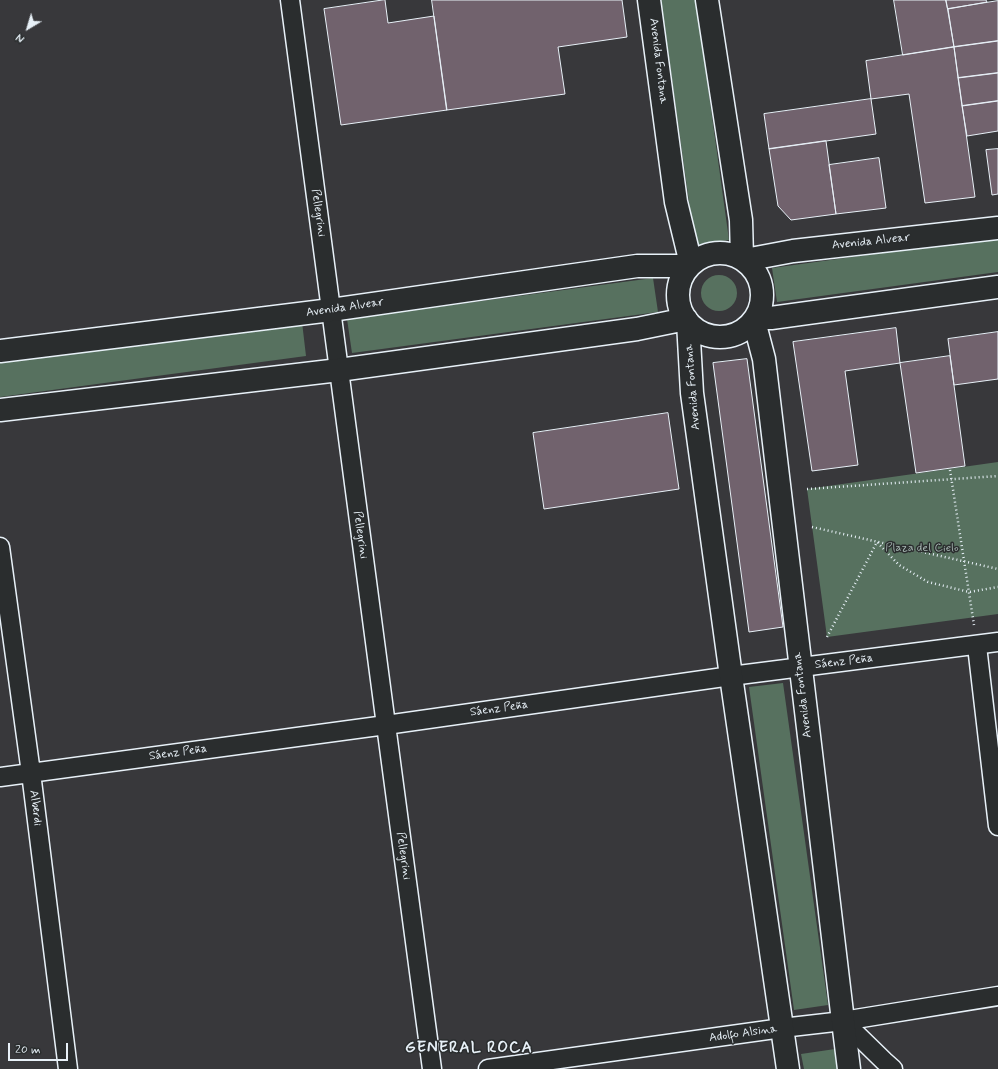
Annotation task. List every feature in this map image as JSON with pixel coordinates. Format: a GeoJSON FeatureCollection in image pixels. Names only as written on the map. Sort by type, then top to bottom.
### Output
{"type":"FeatureCollection","features":[{"type":"Feature","properties":{"kind":"main road","name":"Avenida Fontana"},"geometry":{"type":"LineString","coordinates":[[650,0],[676,202],[690,265]]}},
{"type":"Feature","properties":{"kind":"main road"},"geometry":{"type":"LineString","coordinates":[[707,0],[741,220],[743,259]]}},
{"type":"Feature","properties":{"kind":"main road","name":"Avenida Alvear"},"geometry":{"type":"LineString","coordinates":[[743,259],[793,251],[998,228]]}},
{"type":"Feature","properties":{"kind":"main road"},"geometry":{"type":"LineString","coordinates":[[720,252],[731,254],[743,259],[757,273],[763,293],[762,304],[755,320],[744,330],[735,335],[725,337],[714,337],[704,334],[694,328],[687,321],[680,309],[678,286],[682,275],[698,258],[708,254],[720,252]]}},
{"type":"Feature","properties":{"kind":"main road","name":"Avenida Alvear"},"geometry":{"type":"LineString","coordinates":[[0,351],[331,310],[638,266],[690,265]]}},
{"type":"Feature","properties":{"kind":"main road"},"geometry":{"type":"LineString","coordinates":[[755,320],[998,287]]}},
{"type":"Feature","properties":{"kind":"main road","name":"Avenida Fontana"},"geometry":{"type":"LineString","coordinates":[[755,320],[764,359],[849,1069]]}},
{"type":"Feature","properties":{"kind":"main road","name":"Avenida Fontana"},"geometry":{"type":"LineString","coordinates":[[687,321],[692,392],[730,676],[788,1069]]}},
{"type":"Feature","properties":{"kind":"main road"},"geometry":{"type":"LineString","coordinates":[[0,410],[339,370],[687,321]]}},
{"type":"Feature","properties":{"kind":"street","name":"Pellegrini"},"geometry":{"type":"LineString","coordinates":[[290,0],[432,1069]]}},
{"type":"Feature","properties":{"kind":"street","name":"Alberdi"},"geometry":{"type":"LineString","coordinates":[[0,548],[31,773],[68,1069]]}},
{"type":"Feature","properties":{"kind":"street","name":"Sáenz Peña"},"geometry":{"type":"LineString","coordinates":[[0,777],[386,725],[730,676],[977,646],[998,642]]}},
{"type":"Feature","properties":{"kind":"street"},"geometry":{"type":"LineString","coordinates":[[977,646],[998,826]]}},
{"type":"Feature","properties":{"kind":"street","name":"Adolfo Alsina"},"geometry":{"type":"LineString","coordinates":[[488,1069],[782,1028],[843,1021],[998,996]]}},
{"type":"Feature","properties":{"kind":"street"},"geometry":{"type":"LineString","coordinates":[[843,1021],[893,1069]]}},
{"type":"Feature","properties":{"kind":"path"},"geometry":{"type":"LineString","coordinates":[[950,470],[977,646]]}},
{"type":"Feature","properties":{"kind":"path"},"geometry":{"type":"LineString","coordinates":[[807,489],[998,476]]}},
{"type":"Feature","properties":{"kind":"path"},"geometry":{"type":"LineString","coordinates":[[812,527],[998,569]]}},
{"type":"Feature","properties":{"kind":"path"},"geometry":{"type":"LineString","coordinates":[[878,542],[899,565],[928,582],[969,592],[998,587]]}},
{"type":"Feature","properties":{"kind":"path"},"geometry":{"type":"LineString","coordinates":[[827,637],[878,542]]}},
{"type":"Feature","properties":{"kind":"green space"},"geometry":{"type":"Polygon","coordinates":[[[661,0],[696,0],[729,240],[695,245],[661,0]]]}},
{"type":"Feature","properties":{"kind":"green space"},"geometry":{"type":"Polygon","coordinates":[[[998,237],[998,272],[777,302],[772,268],[998,237]]]}},
{"type":"Feature","properties":{"kind":"green space"},"geometry":{"type":"Polygon","coordinates":[[[723,275],[732,280],[736,286],[736,300],[732,306],[723,311],[715,311],[706,306],[702,300],[701,289],[706,280],[712,276],[723,275]]]}},
{"type":"Feature","properties":{"kind":"green space"},"geometry":{"type":"Polygon","coordinates":[[[653,278],[658,312],[352,353],[347,319],[653,278]]]}},
{"type":"Feature","properties":{"kind":"green space"},"geometry":{"type":"Polygon","coordinates":[[[302,322],[306,356],[0,397],[0,363],[302,322]]]}},
{"type":"Feature","properties":{"kind":"green space","name":"Plaza del Cielo"},"geometry":{"type":"Polygon","coordinates":[[[998,462],[998,614],[827,637],[807,489],[998,462]]]}},
{"type":"Feature","properties":{"kind":"green space"},"geometry":{"type":"Polygon","coordinates":[[[783,683],[828,1005],[794,1010],[749,687],[783,683]]]}},
{"type":"Feature","properties":{"kind":"green space"},"geometry":{"type":"Polygon","coordinates":[[[835,1049],[838,1069],[804,1069],[801,1054],[835,1049]]]}},
{"type":"Feature","properties":{"kind":"building"},"geometry":{"type":"Polygon","coordinates":[[[385,0],[388,23],[434,16],[447,110],[341,125],[324,9],[385,0]]]}},
{"type":"Feature","properties":{"kind":"building"},"geometry":{"type":"Polygon","coordinates":[[[432,0],[622,0],[627,37],[558,47],[565,94],[447,110],[432,0]]]}},
{"type":"Feature","properties":{"kind":"building"},"geometry":{"type":"Polygon","coordinates":[[[894,0],[946,0],[954,47],[903,55],[894,0]]]}},
{"type":"Feature","properties":{"kind":"building"},"geometry":{"type":"Polygon","coordinates":[[[946,0],[986,0],[987,2],[948,9],[946,0]]]}},
{"type":"Feature","properties":{"kind":"building"},"geometry":{"type":"Polygon","coordinates":[[[998,1],[998,41],[954,47],[948,9],[998,1]]]}},
{"type":"Feature","properties":{"kind":"building"},"geometry":{"type":"Polygon","coordinates":[[[998,41],[998,73],[958,78],[954,47],[998,41]]]}},
{"type":"Feature","properties":{"kind":"building"},"geometry":{"type":"Polygon","coordinates":[[[954,47],[975,197],[925,203],[909,94],[871,99],[866,61],[954,47]]]}},
{"type":"Feature","properties":{"kind":"building"},"geometry":{"type":"Polygon","coordinates":[[[998,73],[998,101],[962,106],[958,78],[998,73]]]}},
{"type":"Feature","properties":{"kind":"building"},"geometry":{"type":"Polygon","coordinates":[[[871,99],[876,134],[769,149],[764,114],[871,99]]]}},
{"type":"Feature","properties":{"kind":"building"},"geometry":{"type":"Polygon","coordinates":[[[998,101],[998,131],[967,136],[962,106],[998,101]]]}},
{"type":"Feature","properties":{"kind":"building"},"geometry":{"type":"Polygon","coordinates":[[[826,141],[836,214],[791,220],[778,206],[769,149],[826,141]]]}},
{"type":"Feature","properties":{"kind":"building"},"geometry":{"type":"Polygon","coordinates":[[[998,149],[998,194],[992,195],[986,150],[998,149]]]}},
{"type":"Feature","properties":{"kind":"building"},"geometry":{"type":"Polygon","coordinates":[[[879,158],[886,208],[836,214],[829,165],[879,158]]]}},
{"type":"Feature","properties":{"kind":"building"},"geometry":{"type":"Polygon","coordinates":[[[896,328],[900,363],[845,371],[858,465],[812,471],[793,342],[896,328]]]}},
{"type":"Feature","properties":{"kind":"building"},"geometry":{"type":"Polygon","coordinates":[[[998,332],[998,379],[954,385],[948,339],[998,332]]]}},
{"type":"Feature","properties":{"kind":"building"},"geometry":{"type":"Polygon","coordinates":[[[950,356],[965,466],[916,473],[900,363],[950,356]]]}},
{"type":"Feature","properties":{"kind":"building"},"geometry":{"type":"Polygon","coordinates":[[[747,359],[783,627],[749,632],[713,363],[747,359]]]}},
{"type":"Feature","properties":{"kind":"building"},"geometry":{"type":"Polygon","coordinates":[[[668,413],[679,489],[544,509],[533,433],[668,413]]]}},
{"type":"Feature","properties":{"kind":"district","name":"GENERAL ROCA"},"geometry":{"type":"Point","coordinates":[469,1049]}}]}
